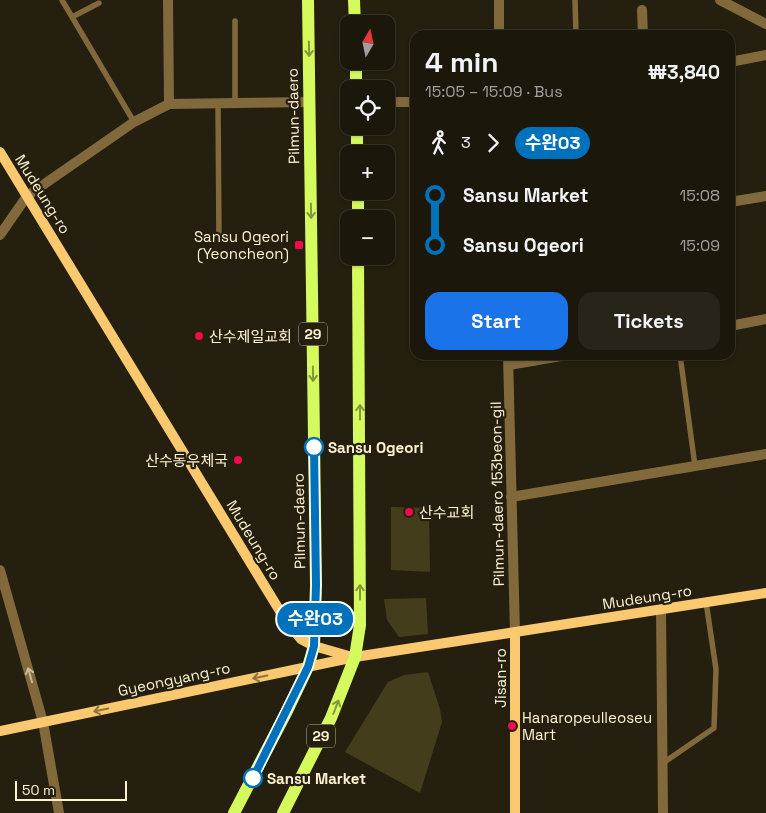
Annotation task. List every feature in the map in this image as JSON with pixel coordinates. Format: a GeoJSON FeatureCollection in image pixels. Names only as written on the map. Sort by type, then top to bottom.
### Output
{"type":"FeatureCollection","features":[{"type":"Feature","properties":{"kind":"main road","name":"Pilmun-daero"},"geometry":{"type":"LineString","coordinates":[[234,813],[287,711],[308,667],[314,646],[316,585],[308,0]]}},
{"type":"Feature","properties":{"kind":"main road"},"geometry":{"type":"LineString","coordinates":[[354,0],[355,15]]}},
{"type":"Feature","properties":{"kind":"main road","name":"29"},"geometry":{"type":"LineString","coordinates":[[283,813],[331,718],[355,658],[360,625],[358,265]]}},
{"type":"Feature","properties":{"kind":"street"},"geometry":{"type":"LineString","coordinates":[[168,0],[169,104]]}},
{"type":"Feature","properties":{"kind":"street"},"geometry":{"type":"LineString","coordinates":[[499,0],[499,30]]}},
{"type":"Feature","properties":{"kind":"street"},"geometry":{"type":"LineString","coordinates":[[720,0],[766,24]]}},
{"type":"Feature","properties":{"kind":"street"},"geometry":{"type":"LineString","coordinates":[[642,10],[643,30]]}},
{"type":"Feature","properties":{"kind":"street"},"geometry":{"type":"LineString","coordinates":[[735,61],[766,55]]}},
{"type":"Feature","properties":{"kind":"street"},"geometry":{"type":"LineString","coordinates":[[0,235],[27,196],[134,122],[169,104],[310,102]]}},
{"type":"Feature","properties":{"kind":"street"},"geometry":{"type":"LineString","coordinates":[[395,102],[410,102]]}},
{"type":"Feature","properties":{"kind":"street","name":"Mudeung-ro"},"geometry":{"type":"LineString","coordinates":[[0,152],[286,621],[301,639],[314,646],[355,658],[766,593]]}},
{"type":"Feature","properties":{"kind":"street"},"geometry":{"type":"LineString","coordinates":[[735,201],[766,196]]}},
{"type":"Feature","properties":{"kind":"street"},"geometry":{"type":"LineString","coordinates":[[735,325],[766,319]]}},
{"type":"Feature","properties":{"kind":"street","name":"Pilmun-daero 153beon-gil"},"geometry":{"type":"LineString","coordinates":[[508,360],[515,633]]}},
{"type":"Feature","properties":{"kind":"street"},"geometry":{"type":"LineString","coordinates":[[511,497],[766,454]]}},
{"type":"Feature","properties":{"kind":"street"},"geometry":{"type":"LineString","coordinates":[[0,570],[43,722],[59,813]]}},
{"type":"Feature","properties":{"kind":"street"},"geometry":{"type":"LineString","coordinates":[[661,610],[663,813]]}},
{"type":"Feature","properties":{"kind":"street","name":"Jisan-ro"},"geometry":{"type":"LineString","coordinates":[[515,633],[516,813]]}},
{"type":"Feature","properties":{"kind":"street","name":"Gyeongyang-ro"},"geometry":{"type":"LineString","coordinates":[[0,731],[355,658]]}},
{"type":"Feature","properties":{"kind":"lane"},"geometry":{"type":"LineString","coordinates":[[62,0],[134,122]]}},
{"type":"Feature","properties":{"kind":"lane"},"geometry":{"type":"LineString","coordinates":[[575,0],[576,30]]}},
{"type":"Feature","properties":{"kind":"lane"},"geometry":{"type":"LineString","coordinates":[[72,17],[99,2]]}},
{"type":"Feature","properties":{"kind":"lane"},"geometry":{"type":"LineString","coordinates":[[235,21],[235,102]]}},
{"type":"Feature","properties":{"kind":"lane"},"geometry":{"type":"LineString","coordinates":[[218,103],[219,241]]}},
{"type":"Feature","properties":{"kind":"lane"},"geometry":{"type":"LineString","coordinates":[[681,360],[695,466]]}},
{"type":"Feature","properties":{"kind":"lane","name":"Mudeung-ro"},"geometry":{"type":"LineString","coordinates":[[663,763],[714,728],[716,669],[706,602]]}},
{"type":"Feature","properties":{"kind":"building"},"geometry":{"type":"Polygon","coordinates":[[[391,507],[429,508],[430,572],[391,570],[391,507]]]}},
{"type":"Feature","properties":{"kind":"building"},"geometry":{"type":"Polygon","coordinates":[[[426,598],[428,634],[399,637],[387,620],[384,599],[426,598]]]}},
{"type":"Feature","properties":{"kind":"building"},"geometry":{"type":"Polygon","coordinates":[[[428,672],[440,709],[442,722],[420,793],[345,752],[388,682],[404,675],[428,672]]]}},
{"type":"Feature","properties":{"kind":"bus line","name":"수완03"},"geometry":{"type":"LineString","coordinates":[[253,778],[308,667],[314,646],[316,585],[314,447]]}},
{"type":"Feature","properties":{"kind":"place","name":"Sansu Ogeori (Yeoncheon)"},"geometry":{"type":"Point","coordinates":[299,245]}},
{"type":"Feature","properties":{"kind":"place","name":"산수제일교회"},"geometry":{"type":"Point","coordinates":[199,336]}},
{"type":"Feature","properties":{"kind":"place","name":"Sansu Ogeori"},"geometry":{"type":"Point","coordinates":[314,447]}},
{"type":"Feature","properties":{"kind":"place","name":"산수동우체국"},"geometry":{"type":"Point","coordinates":[238,460]}},
{"type":"Feature","properties":{"kind":"place","name":"산수교회"},"geometry":{"type":"Point","coordinates":[409,512]}},
{"type":"Feature","properties":{"kind":"place","name":"Hanaropeulleoseu Mart"},"geometry":{"type":"Point","coordinates":[512,726]}},
{"type":"Feature","properties":{"kind":"place","name":"Sansu Market"},"geometry":{"type":"Point","coordinates":[253,778]}}]}
